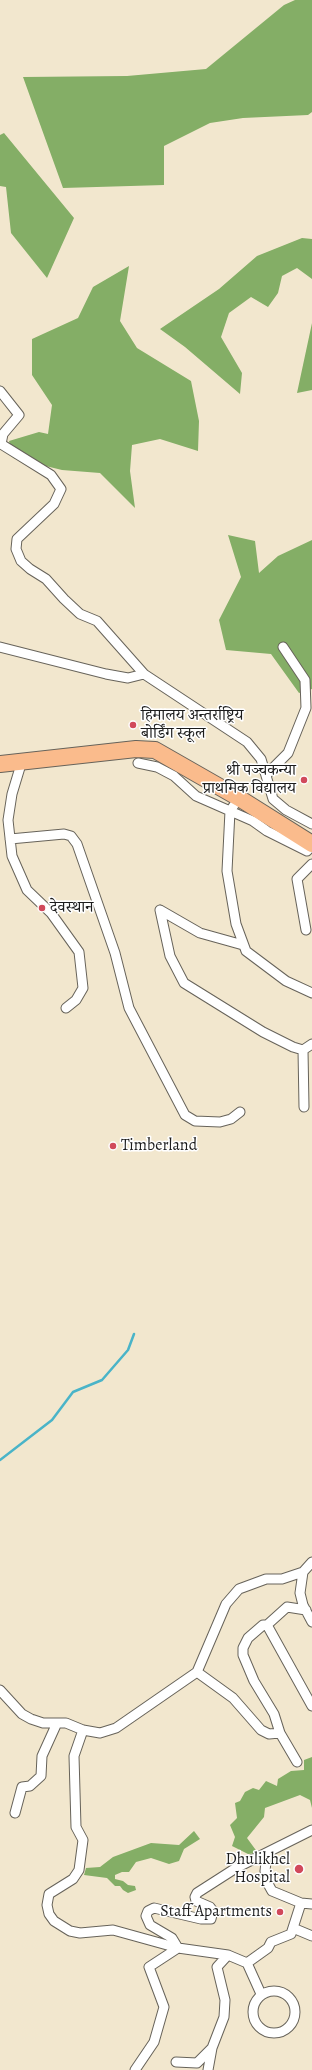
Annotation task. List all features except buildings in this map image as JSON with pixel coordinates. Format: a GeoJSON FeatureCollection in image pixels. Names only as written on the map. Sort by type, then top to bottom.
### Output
{"type":"FeatureCollection","features":[{"type":"Feature","properties":{"kind":"highway"},"geometry":{"type":"LineString","coordinates":[[0,764],[136,749],[155,750],[235,804],[311,849]]}},
{"type":"Feature","properties":{"kind":"street"},"geometry":{"type":"LineString","coordinates":[[0,391],[19,415],[2,434],[0,444],[51,475],[61,489],[54,504],[17,539],[16,549],[21,561],[30,569],[46,579],[80,614],[97,621],[144,674],[247,742],[261,759],[267,774],[273,799],[286,810],[312,824]]}},
{"type":"Feature","properties":{"kind":"street"},"geometry":{"type":"LineString","coordinates":[[0,647],[128,678],[144,674]]}},
{"type":"Feature","properties":{"kind":"street"},"geometry":{"type":"LineString","coordinates":[[267,774],[288,753],[306,708],[305,680],[283,647]]}},
{"type":"Feature","properties":{"kind":"street"},"geometry":{"type":"LineString","coordinates":[[22,761],[12,794],[8,820],[12,856],[27,890],[51,913],[79,952],[83,988],[76,1000],[66,1008]]}},
{"type":"Feature","properties":{"kind":"street"},"geometry":{"type":"LineString","coordinates":[[138,763],[157,767],[174,776],[196,796],[235,804],[227,871],[236,924],[243,945],[246,951],[286,981],[312,993]]}},
{"type":"Feature","properties":{"kind":"street"},"geometry":{"type":"LineString","coordinates":[[10,839],[64,834],[71,836],[77,844],[116,953],[129,1008],[185,1115],[195,1121],[220,1122],[231,1120],[240,1112]]}},
{"type":"Feature","properties":{"kind":"street"},"geometry":{"type":"LineString","coordinates":[[306,930],[297,879],[312,864]]}},
{"type":"Feature","properties":{"kind":"street"},"geometry":{"type":"LineString","coordinates":[[243,945],[200,933],[160,910],[170,956],[184,983],[264,1032],[292,1047],[303,1050],[312,1044]]}},
{"type":"Feature","properties":{"kind":"street"},"geometry":{"type":"LineString","coordinates":[[303,1050],[304,1107]]}},
{"type":"Feature","properties":{"kind":"street"},"geometry":{"type":"LineString","coordinates":[[0,1690],[22,1714],[43,1723],[66,1723],[83,1730],[100,1733],[116,1728],[197,1672],[226,1604],[239,1589],[266,1579],[282,1579],[303,1572],[311,1564]]}},
{"type":"Feature","properties":{"kind":"street"},"geometry":{"type":"LineString","coordinates":[[303,1572],[300,1593],[312,1622]]}},
{"type":"Feature","properties":{"kind":"street"},"geometry":{"type":"LineString","coordinates":[[297,1762],[280,1733],[274,1714],[254,1680],[243,1655],[243,1648],[248,1638],[263,1625],[267,1625],[287,1607],[306,1610]]}},
{"type":"Feature","properties":{"kind":"street"},"geometry":{"type":"LineString","coordinates":[[267,1625],[312,1706]]}},
{"type":"Feature","properties":{"kind":"street"},"geometry":{"type":"LineString","coordinates":[[197,1672],[233,1698],[261,1730],[268,1734],[280,1733]]}},
{"type":"Feature","properties":{"kind":"street"},"geometry":{"type":"LineString","coordinates":[[15,1813],[22,1787],[30,1786],[42,1776],[42,1756],[57,1723]]}},
{"type":"Feature","properties":{"kind":"street"},"geometry":{"type":"LineString","coordinates":[[83,1730],[74,1756],[76,1827],[83,1840],[79,1870],[72,1879],[49,1894],[47,1905],[49,1914],[54,1921],[70,1931],[80,1933],[113,1930],[178,1948],[228,1955],[247,1963],[261,1994]]}},
{"type":"Feature","properties":{"kind":"street"},"geometry":{"type":"LineString","coordinates":[[178,1948],[172,1938],[159,1932],[147,1922],[146,1916],[148,1911],[154,1908],[201,1919],[211,1919],[213,1911],[210,1907],[196,1901],[195,1897],[197,1893],[236,1868],[267,1854],[312,1830]]}},
{"type":"Feature","properties":{"kind":"street"},"geometry":{"type":"LineString","coordinates":[[267,1854],[265,1871],[267,1882],[272,1891],[301,1903],[312,1904]]}},
{"type":"Feature","properties":{"kind":"street"},"geometry":{"type":"LineString","coordinates":[[247,1963],[268,1948],[271,1942],[290,1934],[301,1903]]}},
{"type":"Feature","properties":{"kind":"street"},"geometry":{"type":"LineString","coordinates":[[293,1928],[312,1936]]}},
{"type":"Feature","properties":{"kind":"street"},"geometry":{"type":"LineString","coordinates":[[135,2070],[154,2042],[164,2007],[149,1967],[178,1948]]}},
{"type":"Feature","properties":{"kind":"street"},"geometry":{"type":"LineString","coordinates":[[208,2070],[212,2048],[224,2017],[225,2000],[217,1967],[228,1955]]}},
{"type":"Feature","properties":{"kind":"street"},"geometry":{"type":"LineString","coordinates":[[278,1990],[286,1994],[292,2000],[296,2008],[295,2016],[292,2024],[286,2030],[278,2033],[270,2033],[262,2030],[256,2024],[253,2017],[253,2008],[261,1994],[278,1990]]}},
{"type":"Feature","properties":{"kind":"street"},"geometry":{"type":"LineString","coordinates":[[176,2062],[197,2063],[212,2048]]}},
{"type":"Feature","properties":{"kind":"green space"},"geometry":{"type":"Polygon","coordinates":[[[295,0],[312,0],[312,112],[308,115],[243,118],[210,123],[164,146],[164,185],[63,188],[23,77],[127,76],[206,69],[284,5],[295,0]]]}},
{"type":"Feature","properties":{"kind":"green space"},"geometry":{"type":"Polygon","coordinates":[[[4,133],[74,218],[47,278],[11,233],[6,187],[0,186],[0,135],[4,133]]]}},
{"type":"Feature","properties":{"kind":"green space"},"geometry":{"type":"Polygon","coordinates":[[[302,238],[312,239],[312,279],[297,268],[282,276],[278,293],[268,307],[251,297],[229,313],[221,337],[242,373],[240,394],[185,347],[160,329],[219,289],[257,256],[302,238]]]}},
{"type":"Feature","properties":{"kind":"green space"},"geometry":{"type":"Polygon","coordinates":[[[129,266],[120,321],[137,348],[191,381],[199,421],[198,451],[160,439],[132,445],[130,471],[135,508],[100,473],[62,470],[13,458],[9,441],[39,432],[48,434],[52,405],[32,375],[32,339],[78,318],[93,287],[129,266]]]}},
{"type":"Feature","properties":{"kind":"green space"},"geometry":{"type":"Polygon","coordinates":[[[312,323],[312,390],[297,393],[312,323]]]}},
{"type":"Feature","properties":{"kind":"green space"},"geometry":{"type":"Polygon","coordinates":[[[228,535],[255,541],[259,573],[278,556],[312,540],[312,689],[299,693],[271,654],[226,650],[219,620],[241,577],[228,535]]]}},
{"type":"Feature","properties":{"kind":"green space"},"geometry":{"type":"Polygon","coordinates":[[[312,1757],[312,1808],[310,1800],[300,1795],[265,1808],[264,1817],[247,1838],[258,1853],[248,1854],[232,1846],[235,1837],[230,1825],[237,1818],[235,1803],[240,1801],[245,1792],[253,1788],[259,1790],[266,1781],[277,1786],[278,1779],[291,1771],[304,1770],[304,1760],[312,1757]]]}},
{"type":"Feature","properties":{"kind":"green space"},"geometry":{"type":"Polygon","coordinates":[[[194,1831],[200,1839],[184,1849],[179,1861],[169,1864],[151,1858],[136,1862],[129,1872],[122,1872],[115,1875],[115,1879],[123,1881],[128,1885],[135,1886],[136,1890],[128,1893],[120,1886],[115,1886],[107,1878],[84,1875],[86,1868],[100,1867],[113,1857],[151,1843],[179,1845],[194,1831]]]}},
{"type":"Feature","properties":{"kind":"waterway"},"geometry":{"type":"LineString","coordinates":[[0,1460],[52,1420],[73,1392],[102,1380],[128,1350],[134,1334]]}},
{"type":"Feature","properties":{"kind":"place","name":"हिमालय अन्तर्राष्ट्रिय बोर्डिंग स्कूल"},"geometry":{"type":"Point","coordinates":[133,725]}},
{"type":"Feature","properties":{"kind":"place","name":"श्री पञ्चकन्या प्राथमिक विद्यालय"},"geometry":{"type":"Point","coordinates":[304,780]}},
{"type":"Feature","properties":{"kind":"place","name":"देवस्थान"},"geometry":{"type":"Point","coordinates":[42,908]}},
{"type":"Feature","properties":{"kind":"place","name":"Timberland"},"geometry":{"type":"Point","coordinates":[113,1146]}},
{"type":"Feature","properties":{"kind":"place","name":"Dhulikhel Hospital"},"geometry":{"type":"Point","coordinates":[299,1869]}},
{"type":"Feature","properties":{"kind":"place","name":"Staff Apartments"},"geometry":{"type":"Point","coordinates":[280,1912]}}]}
